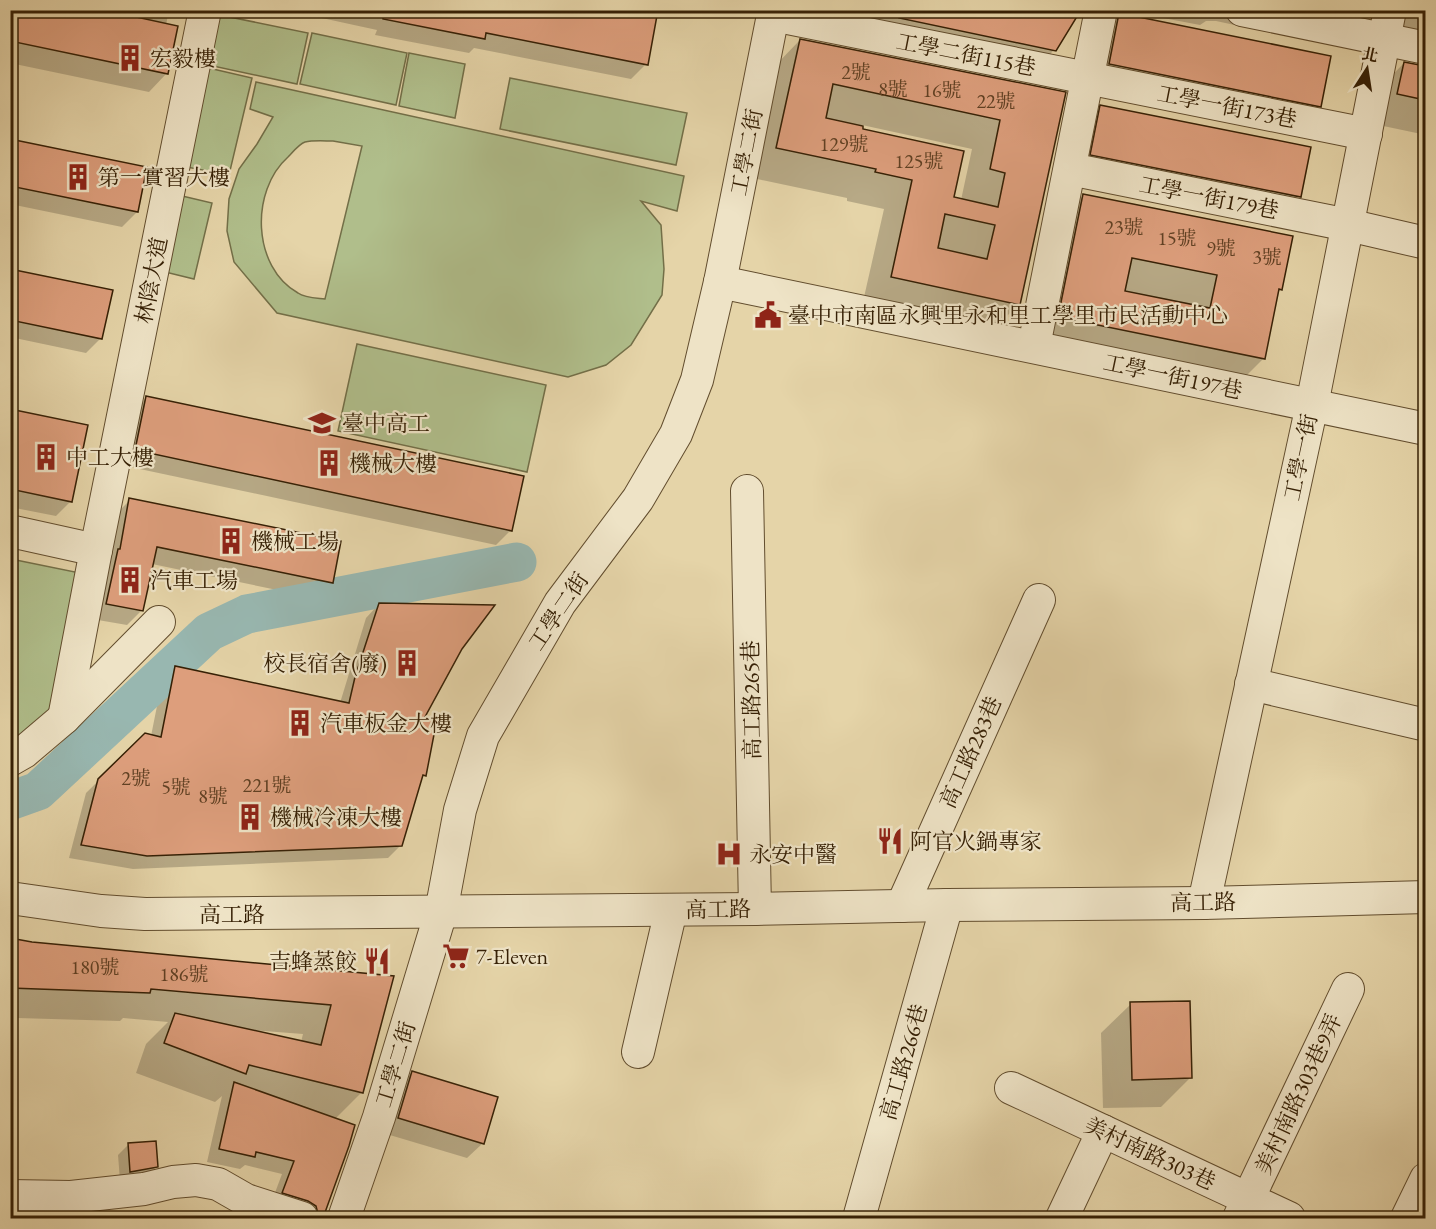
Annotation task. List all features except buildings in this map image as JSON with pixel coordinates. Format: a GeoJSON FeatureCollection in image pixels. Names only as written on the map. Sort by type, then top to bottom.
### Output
{"type":"FeatureCollection","features":[{"type":"Feature","properties":{"kind":"street","name":"林陰大道"},"geometry":{"type":"LineString","coordinates":[[64,718],[205,10]]}},
{"type":"Feature","properties":{"kind":"street"},"geometry":{"type":"LineString","coordinates":[[1034,346],[1101,10]]}},
{"type":"Feature","properties":{"kind":"street"},"geometry":{"type":"LineString","coordinates":[[1242,10],[1388,25],[1425,48]]}},
{"type":"Feature","properties":{"kind":"street","name":"工學二街115巷"},"geometry":{"type":"LineString","coordinates":[[774,13],[1088,78]]}},
{"type":"Feature","properties":{"kind":"street","name":"工學二街"},"geometry":{"type":"LineString","coordinates":[[344,1218],[379,1117],[441,912],[460,810],[483,736],[560,603],[639,499],[676,434],[697,380],[720,282],[774,13]]}},
{"type":"Feature","properties":{"kind":"street","name":"工學一街"},"geometry":{"type":"LineString","coordinates":[[1204,903],[1312,405],[1388,25]]}},
{"type":"Feature","properties":{"kind":"street","name":"工學一街173巷"},"geometry":{"type":"LineString","coordinates":[[1088,78],[1366,134]]}},
{"type":"Feature","properties":{"kind":"street","name":"工學一街179巷"},"geometry":{"type":"LineString","coordinates":[[1070,169],[1348,225],[1425,243]]}},
{"type":"Feature","properties":{"kind":"street","name":"工學一街197巷"},"geometry":{"type":"LineString","coordinates":[[720,282],[1425,429]]}},
{"type":"Feature","properties":{"kind":"street","name":"高工路265巷"},"geometry":{"type":"LineString","coordinates":[[747,492],[755,909]]}},
{"type":"Feature","properties":{"kind":"street"},"geometry":{"type":"LineString","coordinates":[[10,531],[96,550]]}},
{"type":"Feature","properties":{"kind":"street","name":"高工路283巷"},"geometry":{"type":"LineString","coordinates":[[902,906],[1039,600]]}},
{"type":"Feature","properties":{"kind":"street"},"geometry":{"type":"LineString","coordinates":[[10,760],[24,752],[64,718],[159,622]]}},
{"type":"Feature","properties":{"kind":"street"},"geometry":{"type":"LineString","coordinates":[[1251,684],[1425,725]]}},
{"type":"Feature","properties":{"kind":"street","name":"高工路"},"geometry":{"type":"LineString","coordinates":[[10,898],[101,911],[145,914],[755,909],[1204,903],[1425,897]]}},
{"type":"Feature","properties":{"kind":"street","name":"高工路266巷"},"geometry":{"type":"LineString","coordinates":[[859,1218],[947,905]]}},
{"type":"Feature","properties":{"kind":"street"},"geometry":{"type":"LineString","coordinates":[[638,1052],[671,910]]}},
{"type":"Feature","properties":{"kind":"street","name":"美村南路303巷9弄"},"geometry":{"type":"LineString","coordinates":[[1244,1209],[1348,989]]}},
{"type":"Feature","properties":{"kind":"street","name":"美村南路303巷"},"geometry":{"type":"LineString","coordinates":[[1011,1088],[1103,1131],[1244,1209],[1289,1218]]}},
{"type":"Feature","properties":{"kind":"street"},"geometry":{"type":"LineString","coordinates":[[1062,1218],[1103,1131]]}},
{"type":"Feature","properties":{"kind":"street"},"geometry":{"type":"LineString","coordinates":[[1407,1218],[1425,1179]]}},
{"type":"Feature","properties":{"kind":"street"},"geometry":{"type":"LineString","coordinates":[[10,1196],[70,1197],[144,1189],[173,1182],[196,1180],[218,1184],[246,1200],[302,1218]]}},
{"type":"Feature","properties":{"kind":"green space"},"geometry":{"type":"Polygon","coordinates":[[[210,13],[308,33],[297,84],[199,63],[210,13]]]}},
{"type":"Feature","properties":{"kind":"green space"},"geometry":{"type":"Polygon","coordinates":[[[312,33],[407,53],[396,105],[300,84],[312,33]]]}},
{"type":"Feature","properties":{"kind":"green space"},"geometry":{"type":"Polygon","coordinates":[[[409,53],[465,64],[455,118],[399,106],[409,53]]]}},
{"type":"Feature","properties":{"kind":"green space"},"geometry":{"type":"Polygon","coordinates":[[[200,66],[252,78],[229,175],[181,166],[200,66]]]}},
{"type":"Feature","properties":{"kind":"green space"},"geometry":{"type":"Polygon","coordinates":[[[510,78],[687,113],[676,165],[500,129],[510,78]]]}},
{"type":"Feature","properties":{"kind":"green space"},"geometry":{"type":"Polygon","coordinates":[[[256,82],[684,176],[677,211],[641,201],[661,225],[664,269],[662,295],[631,345],[606,365],[568,377],[277,313],[234,262],[227,231],[229,199],[239,169],[273,117],[250,109],[256,82]],[[333,141],[305,142],[276,172],[267,189],[262,208],[265,248],[272,266],[283,281],[301,295],[325,299],[362,146],[333,141]]]}},
{"type":"Feature","properties":{"kind":"green space"},"geometry":{"type":"Polygon","coordinates":[[[178,195],[212,203],[194,279],[161,271],[178,195]]]}},
{"type":"Feature","properties":{"kind":"green space"},"geometry":{"type":"Polygon","coordinates":[[[357,344],[546,385],[527,472],[338,431],[357,344]]]}},
{"type":"Feature","properties":{"kind":"green space"},"geometry":{"type":"Polygon","coordinates":[[[11,559],[80,573],[52,710],[11,745],[11,559]]]}},
{"type":"Feature","properties":{"kind":"waterway"},"geometry":{"type":"LineString","coordinates":[[10,801],[38,791],[209,632],[247,614],[517,562]]}},
{"type":"Feature","properties":{"kind":"place","name":"宏毅樓"},"geometry":{"type":"Point","coordinates":[130,58]}},
{"type":"Feature","properties":{"kind":"place","name":"第一實習大樓"},"geometry":{"type":"Point","coordinates":[78,177]}},
{"type":"Feature","properties":{"kind":"place","name":"臺中市南區永興里永和里工學里市民活動中心"},"geometry":{"type":"Point","coordinates":[768,315]}},
{"type":"Feature","properties":{"kind":"place","name":"臺中高工"},"geometry":{"type":"Point","coordinates":[322,423]}},
{"type":"Feature","properties":{"kind":"place","name":"中工大樓"},"geometry":{"type":"Point","coordinates":[46,457]}},
{"type":"Feature","properties":{"kind":"place","name":"機械大樓"},"geometry":{"type":"Point","coordinates":[329,463]}},
{"type":"Feature","properties":{"kind":"place","name":"機械工場"},"geometry":{"type":"Point","coordinates":[231,541]}},
{"type":"Feature","properties":{"kind":"place","name":"汽車工場"},"geometry":{"type":"Point","coordinates":[130,580]}},
{"type":"Feature","properties":{"kind":"place","name":"校長宿舍(廢)"},"geometry":{"type":"Point","coordinates":[407,663]}},
{"type":"Feature","properties":{"kind":"place","name":"汽車板金大樓"},"geometry":{"type":"Point","coordinates":[300,723]}},
{"type":"Feature","properties":{"kind":"place","name":"機械冷凍大樓"},"geometry":{"type":"Point","coordinates":[250,817]}},
{"type":"Feature","properties":{"kind":"place","name":"阿官火鍋專家"},"geometry":{"type":"Point","coordinates":[890,841]}},
{"type":"Feature","properties":{"kind":"place","name":"永安中醫"},"geometry":{"type":"Point","coordinates":[729,854]}},
{"type":"Feature","properties":{"kind":"place","name":"7-Eleven"},"geometry":{"type":"Point","coordinates":[456,956]}},
{"type":"Feature","properties":{"kind":"place","name":"吉蜂蒸餃"},"geometry":{"type":"Point","coordinates":[377,961]}}]}
